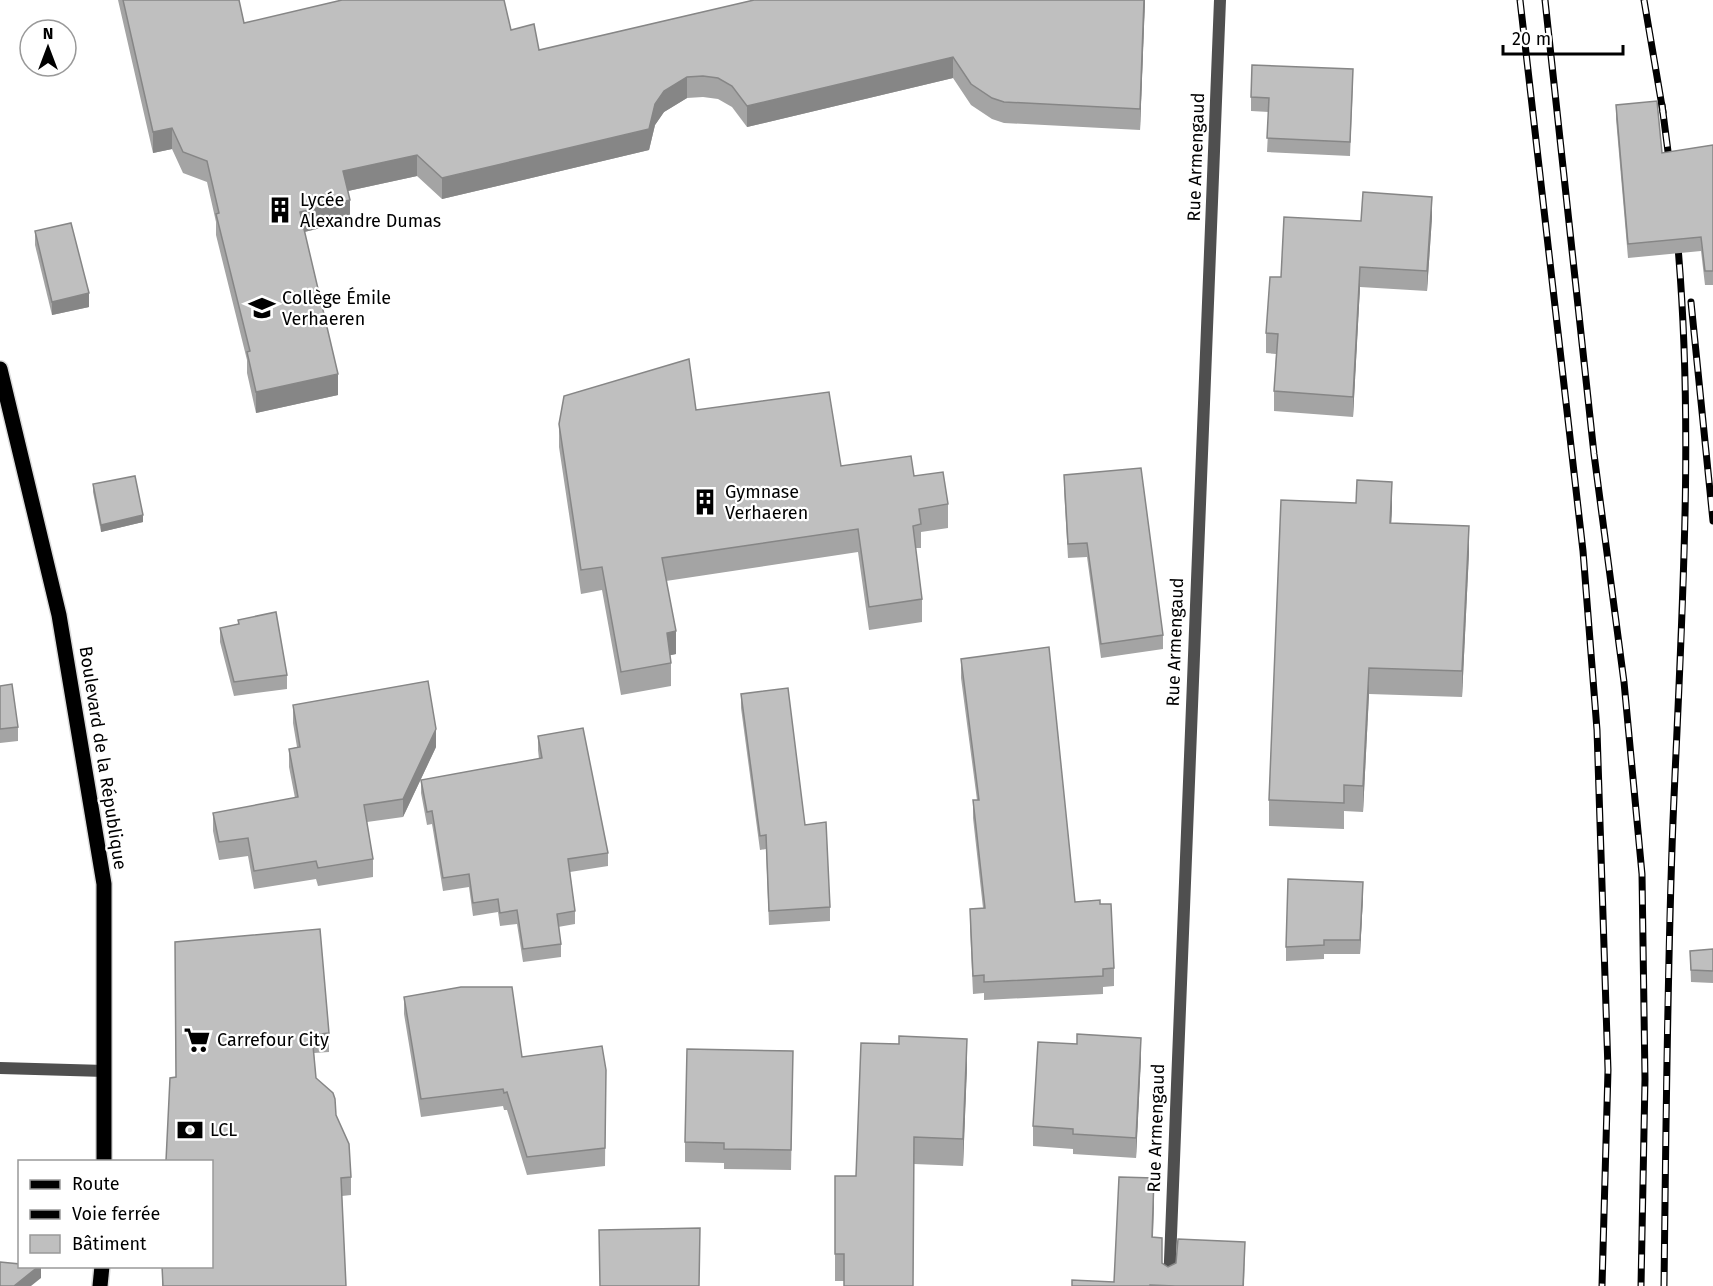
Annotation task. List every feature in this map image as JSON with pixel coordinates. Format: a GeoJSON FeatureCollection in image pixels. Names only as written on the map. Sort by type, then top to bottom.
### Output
{"type":"FeatureCollection","features":[{"type":"Feature","properties":{"kind":"main road","name":"Boulevard de la République"},"geometry":{"type":"LineString","coordinates":[[0,369],[59,615],[104,884],[104,1160]]}},
{"type":"Feature","properties":{"kind":"main road"},"geometry":{"type":"LineString","coordinates":[[100,1286],[102,1268]]}},
{"type":"Feature","properties":{"kind":"street","name":"Rue Armengaud"},"geometry":{"type":"LineString","coordinates":[[1168,1286],[1220,0]]}},
{"type":"Feature","properties":{"kind":"street"},"geometry":{"type":"LineString","coordinates":[[0,1068],[105,1071]]}},
{"type":"Feature","properties":{"kind":"building","name":"Lycée Alexandre Dumas"},"geometry":{"type":"Polygon","coordinates":[[[123,0],[239,0],[244,23],[342,0],[504,0],[511,30],[534,24],[539,50],[754,0],[1144,0],[1140,109],[1004,102],[992,98],[971,84],[953,57],[747,106],[732,86],[718,78],[687,77],[664,91],[655,104],[649,129],[442,178],[417,155],[343,171],[350,200],[300,212],[338,374],[256,392],[247,352],[250,351],[216,214],[219,213],[207,161],[183,152],[172,128],[153,132],[123,0]]]}},
{"type":"Feature","properties":{"kind":"building"},"geometry":{"type":"Polygon","coordinates":[[[1252,65],[1353,69],[1350,142],[1267,138],[1269,98],[1251,97],[1252,65]]]}},
{"type":"Feature","properties":{"kind":"building"},"geometry":{"type":"Polygon","coordinates":[[[1657,101],[1662,153],[1713,145],[1713,271],[1705,271],[1701,237],[1628,244],[1616,105],[1657,101]]]}},
{"type":"Feature","properties":{"kind":"building"},"geometry":{"type":"Polygon","coordinates":[[[1363,192],[1432,197],[1427,271],[1360,267],[1353,397],[1274,391],[1278,334],[1266,333],[1270,277],[1281,277],[1284,217],[1361,221],[1363,192]]]}},
{"type":"Feature","properties":{"kind":"building"},"geometry":{"type":"Polygon","coordinates":[[[71,223],[89,293],[52,302],[35,231],[71,223]]]}},
{"type":"Feature","properties":{"kind":"building","name":"Gymnase Verhaeren"},"geometry":{"type":"Polygon","coordinates":[[[689,359],[696,410],[829,392],[841,466],[911,456],[914,476],[943,472],[948,504],[919,509],[921,524],[913,526],[922,599],[869,607],[858,529],[662,558],[676,631],[667,633],[671,663],[621,672],[602,567],[581,570],[559,424],[564,396],[689,359]]]}},
{"type":"Feature","properties":{"kind":"building"},"geometry":{"type":"Polygon","coordinates":[[[1141,468],[1163,635],[1101,644],[1087,543],[1068,544],[1064,475],[1141,468]]]}},
{"type":"Feature","properties":{"kind":"building"},"geometry":{"type":"Polygon","coordinates":[[[135,476],[143,515],[101,525],[93,484],[135,476]]]}},
{"type":"Feature","properties":{"kind":"building"},"geometry":{"type":"Polygon","coordinates":[[[1357,480],[1392,482],[1390,523],[1469,526],[1462,671],[1369,668],[1363,786],[1344,785],[1344,803],[1269,800],[1281,500],[1356,503],[1357,480]]]}},
{"type":"Feature","properties":{"kind":"building"},"geometry":{"type":"Polygon","coordinates":[[[276,612],[287,675],[234,682],[220,628],[239,624],[238,620],[276,612]]]}},
{"type":"Feature","properties":{"kind":"building"},"geometry":{"type":"Polygon","coordinates":[[[1049,647],[1075,902],[1100,900],[1100,904],[1111,904],[1114,968],[1103,969],[1103,976],[984,982],[984,975],[973,976],[970,909],[985,908],[973,800],[979,800],[961,659],[1049,647]]]}},
{"type":"Feature","properties":{"kind":"building"},"geometry":{"type":"Polygon","coordinates":[[[428,681],[436,729],[403,799],[364,805],[373,859],[318,868],[316,861],[254,871],[248,838],[219,842],[213,813],[298,797],[289,749],[300,747],[293,705],[428,681]]]}},
{"type":"Feature","properties":{"kind":"building"},"geometry":{"type":"Polygon","coordinates":[[[12,684],[18,727],[0,729],[0,686],[12,684]]]}},
{"type":"Feature","properties":{"kind":"building"},"geometry":{"type":"Polygon","coordinates":[[[788,688],[805,825],[826,822],[830,907],[769,911],[766,835],[760,836],[741,694],[788,688]]]}},
{"type":"Feature","properties":{"kind":"building"},"geometry":{"type":"Polygon","coordinates":[[[583,728],[608,853],[568,859],[575,911],[557,914],[561,944],[523,949],[517,910],[500,913],[498,899],[473,903],[469,874],[443,878],[432,811],[427,812],[421,780],[542,758],[538,736],[583,728]]]}},
{"type":"Feature","properties":{"kind":"building"},"geometry":{"type":"Polygon","coordinates":[[[1288,879],[1363,882],[1360,940],[1324,940],[1324,945],[1286,947],[1288,879]]]}},
{"type":"Feature","properties":{"kind":"building"},"geometry":{"type":"Polygon","coordinates":[[[320,929],[329,1033],[312,1035],[316,1078],[333,1093],[336,1115],[349,1144],[351,1177],[341,1178],[346,1286],[163,1286],[162,1268],[213,1268],[213,1160],[166,1160],[170,1078],[176,1077],[175,942],[320,929]]]}},
{"type":"Feature","properties":{"kind":"building"},"geometry":{"type":"Polygon","coordinates":[[[1713,949],[1713,971],[1691,970],[1690,951],[1713,949]]]}},
{"type":"Feature","properties":{"kind":"building"},"geometry":{"type":"Polygon","coordinates":[[[461,987],[512,987],[522,1057],[602,1046],[606,1070],[605,1148],[527,1157],[507,1092],[504,1093],[503,1089],[421,1099],[404,997],[461,987]]]}},
{"type":"Feature","properties":{"kind":"building"},"geometry":{"type":"Polygon","coordinates":[[[1077,1034],[1141,1038],[1136,1138],[1073,1134],[1073,1129],[1033,1126],[1038,1042],[1077,1044],[1077,1034]]]}},
{"type":"Feature","properties":{"kind":"building"},"geometry":{"type":"Polygon","coordinates":[[[899,1036],[967,1039],[963,1139],[914,1137],[913,1286],[844,1286],[844,1254],[835,1254],[835,1176],[856,1176],[861,1043],[899,1044],[899,1036]]]}},
{"type":"Feature","properties":{"kind":"building"},"geometry":{"type":"Polygon","coordinates":[[[687,1049],[793,1051],[791,1150],[724,1149],[724,1143],[685,1142],[687,1049]]]}},
{"type":"Feature","properties":{"kind":"building"},"geometry":{"type":"Polygon","coordinates":[[[1119,1177],[1154,1178],[1152,1237],[1162,1238],[1162,1263],[1168,1267],[1176,1263],[1178,1239],[1245,1242],[1243,1286],[1072,1286],[1072,1280],[1114,1282],[1119,1177]]]}},
{"type":"Feature","properties":{"kind":"building"},"geometry":{"type":"Polygon","coordinates":[[[700,1228],[699,1286],[600,1286],[599,1230],[700,1228]]]}},
{"type":"Feature","properties":{"kind":"building"},"geometry":{"type":"Polygon","coordinates":[[[0,1262],[18,1264],[18,1268],[36,1268],[14,1286],[0,1286],[0,1262]]]}},
{"type":"Feature","properties":{"kind":"railway"},"geometry":{"type":"LineString","coordinates":[[1520,0],[1583,551],[1597,730],[1608,1070],[1602,1286]]}},
{"type":"Feature","properties":{"kind":"railway"},"geometry":{"type":"LineString","coordinates":[[1545,0],[1594,454],[1624,682],[1642,874],[1645,1079],[1641,1286]]}},
{"type":"Feature","properties":{"kind":"railway"},"geometry":{"type":"LineString","coordinates":[[1644,0],[1663,112]]}},
{"type":"Feature","properties":{"kind":"railway"},"geometry":{"type":"LineString","coordinates":[[1662,105],[1670,167]]}},
{"type":"Feature","properties":{"kind":"railway"},"geometry":{"type":"LineString","coordinates":[[1664,1286],[1669,937],[1683,602],[1686,455],[1685,382],[1677,236]]}},
{"type":"Feature","properties":{"kind":"railway"},"geometry":{"type":"LineString","coordinates":[[1691,302],[1713,521]]}},
{"type":"Feature","properties":{"kind":"place","name":"Lycée Alexandre Dumas"},"geometry":{"type":"Point","coordinates":[280,210]}},
{"type":"Feature","properties":{"kind":"place","name":"Collège Émile Verhaeren"},"geometry":{"type":"Point","coordinates":[262,308]}},
{"type":"Feature","properties":{"kind":"place","name":"Gymnase Verhaeren"},"geometry":{"type":"Point","coordinates":[705,502]}},
{"type":"Feature","properties":{"kind":"place","name":"Carrefour City"},"geometry":{"type":"Point","coordinates":[197,1040]}},
{"type":"Feature","properties":{"kind":"place","name":"LCL"},"geometry":{"type":"Point","coordinates":[190,1130]}}]}
